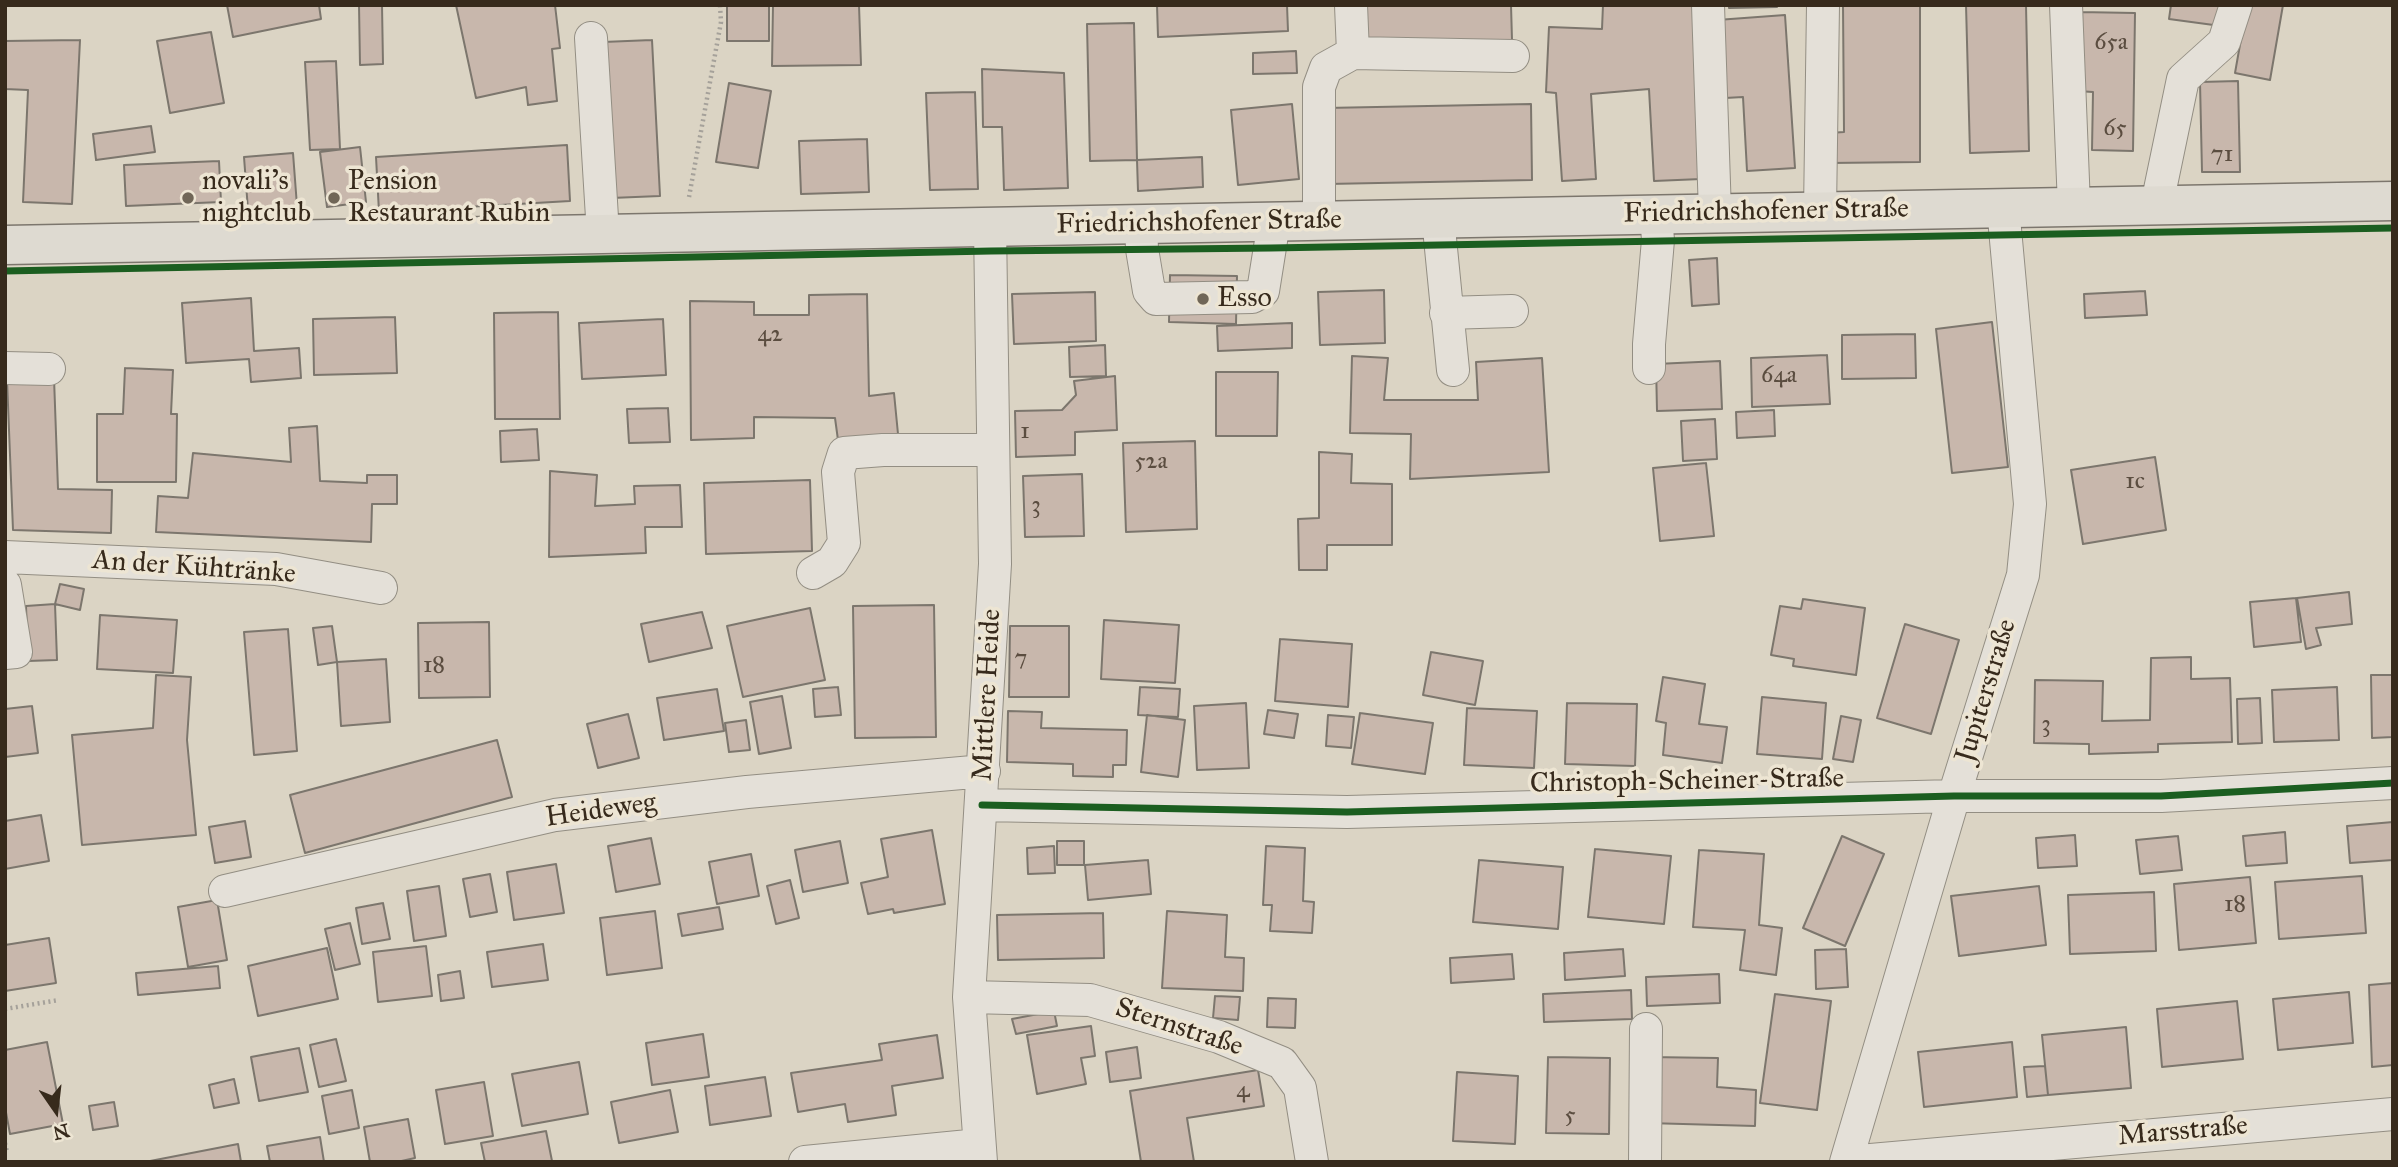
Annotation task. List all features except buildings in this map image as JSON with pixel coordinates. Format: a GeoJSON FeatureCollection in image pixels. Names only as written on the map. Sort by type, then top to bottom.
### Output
{"type":"FeatureCollection","features":[{"type":"Feature","properties":{"kind":"main road","name":"Friedrichshofener Straße"},"geometry":{"type":"LineString","coordinates":[[5,245],[2393,201]]}},
{"type":"Feature","properties":{"kind":"street"},"geometry":{"type":"LineString","coordinates":[[1351,5],[1353,53]]}},
{"type":"Feature","properties":{"kind":"street"},"geometry":{"type":"LineString","coordinates":[[1708,5],[1716,213]]}},
{"type":"Feature","properties":{"kind":"street"},"geometry":{"type":"LineString","coordinates":[[1820,211],[1823,5]]}},
{"type":"Feature","properties":{"kind":"street"},"geometry":{"type":"LineString","coordinates":[[2066,5],[2074,206]]}},
{"type":"Feature","properties":{"kind":"street"},"geometry":{"type":"LineString","coordinates":[[2157,204],[2183,79],[2224,42],[2235,5]]}},
{"type":"Feature","properties":{"kind":"street"},"geometry":{"type":"LineString","coordinates":[[591,38],[603,234]]}},
{"type":"Feature","properties":{"kind":"street"},"geometry":{"type":"LineString","coordinates":[[1319,221],[1319,87],[1326,68],[1353,53],[1513,56]]}},
{"type":"Feature","properties":{"kind":"street","name":"Jupiterstraße"},"geometry":{"type":"LineString","coordinates":[[1847,1162],[1954,796],[2023,575],[2030,504],[2003,207]]}},
{"type":"Feature","properties":{"kind":"street"},"geometry":{"type":"LineString","coordinates":[[1649,368],[1658,240],[1656,215]]}},
{"type":"Feature","properties":{"kind":"street"},"geometry":{"type":"LineString","coordinates":[[1438,218],[1453,370]]}},
{"type":"Feature","properties":{"kind":"street"},"geometry":{"type":"LineString","coordinates":[[1141,224],[1149,291],[1156,299],[1252,297],[1263,291],[1274,222]]}},
{"type":"Feature","properties":{"kind":"street","name":"Mittlere Heide"},"geometry":{"type":"LineString","coordinates":[[980,1153],[969,997],[995,564],[990,226]]}},
{"type":"Feature","properties":{"kind":"street"},"geometry":{"type":"LineString","coordinates":[[1446,313],[1512,311]]}},
{"type":"Feature","properties":{"kind":"street"},"geometry":{"type":"LineString","coordinates":[[5,368],[49,369]]}},
{"type":"Feature","properties":{"kind":"street"},"geometry":{"type":"LineString","coordinates":[[813,573],[832,562],[844,543],[838,472],[844,453],[883,450],[993,450]]}},
{"type":"Feature","properties":{"kind":"street","name":"An der Kühtränke"},"geometry":{"type":"LineString","coordinates":[[5,557],[276,569],[381,588]]}},
{"type":"Feature","properties":{"kind":"street"},"geometry":{"type":"LineString","coordinates":[[5,585],[16,652],[5,653]]}},
{"type":"Feature","properties":{"kind":"street","name":"Heideweg"},"geometry":{"type":"LineString","coordinates":[[225,891],[555,815],[747,792],[984,771]]}},
{"type":"Feature","properties":{"kind":"street","name":"Christoph-Scheiner-Straße"},"geometry":{"type":"LineString","coordinates":[[982,806],[1347,812],[1954,796],[2161,796],[2393,783]]}},
{"type":"Feature","properties":{"kind":"street","name":"Sternstraße"},"geometry":{"type":"LineString","coordinates":[[969,997],[1090,1000],[1219,1037],[1282,1063],[1300,1087],[1312,1162]]}},
{"type":"Feature","properties":{"kind":"street"},"geometry":{"type":"LineString","coordinates":[[1645,1162],[1646,1029]]}},
{"type":"Feature","properties":{"kind":"street","name":"Marsstraße"},"geometry":{"type":"LineString","coordinates":[[1847,1162],[2393,1114]]}},
{"type":"Feature","properties":{"kind":"street"},"geometry":{"type":"LineString","coordinates":[[805,1162],[980,1153]]}},
{"type":"Feature","properties":{"kind":"path"},"geometry":{"type":"LineString","coordinates":[[688,233],[688,201],[721,22],[720,5]]}},
{"type":"Feature","properties":{"kind":"path"},"geometry":{"type":"LineString","coordinates":[[5,1009],[59,1000]]}},
{"type":"Feature","properties":{"kind":"path"},"geometry":{"type":"LineString","coordinates":[[5,1143],[5,1152]]}},
{"type":"Feature","properties":{"kind":"cycle path"},"geometry":{"type":"LineString","coordinates":[[5,271],[991,251],[2393,228]]}},
{"type":"Feature","properties":{"kind":"cycle path"},"geometry":{"type":"LineString","coordinates":[[982,805],[1347,812],[1954,796],[2161,796],[2393,783]]}},
{"type":"Feature","properties":{"kind":"place","name":"novali's nightclub"},"geometry":{"type":"Point","coordinates":[188,198]}},
{"type":"Feature","properties":{"kind":"place","name":"Pension Restaurant Rubin"},"geometry":{"type":"Point","coordinates":[334,198]}},
{"type":"Feature","properties":{"kind":"place","name":"Esso"},"geometry":{"type":"Point","coordinates":[1203,299]}}]}
